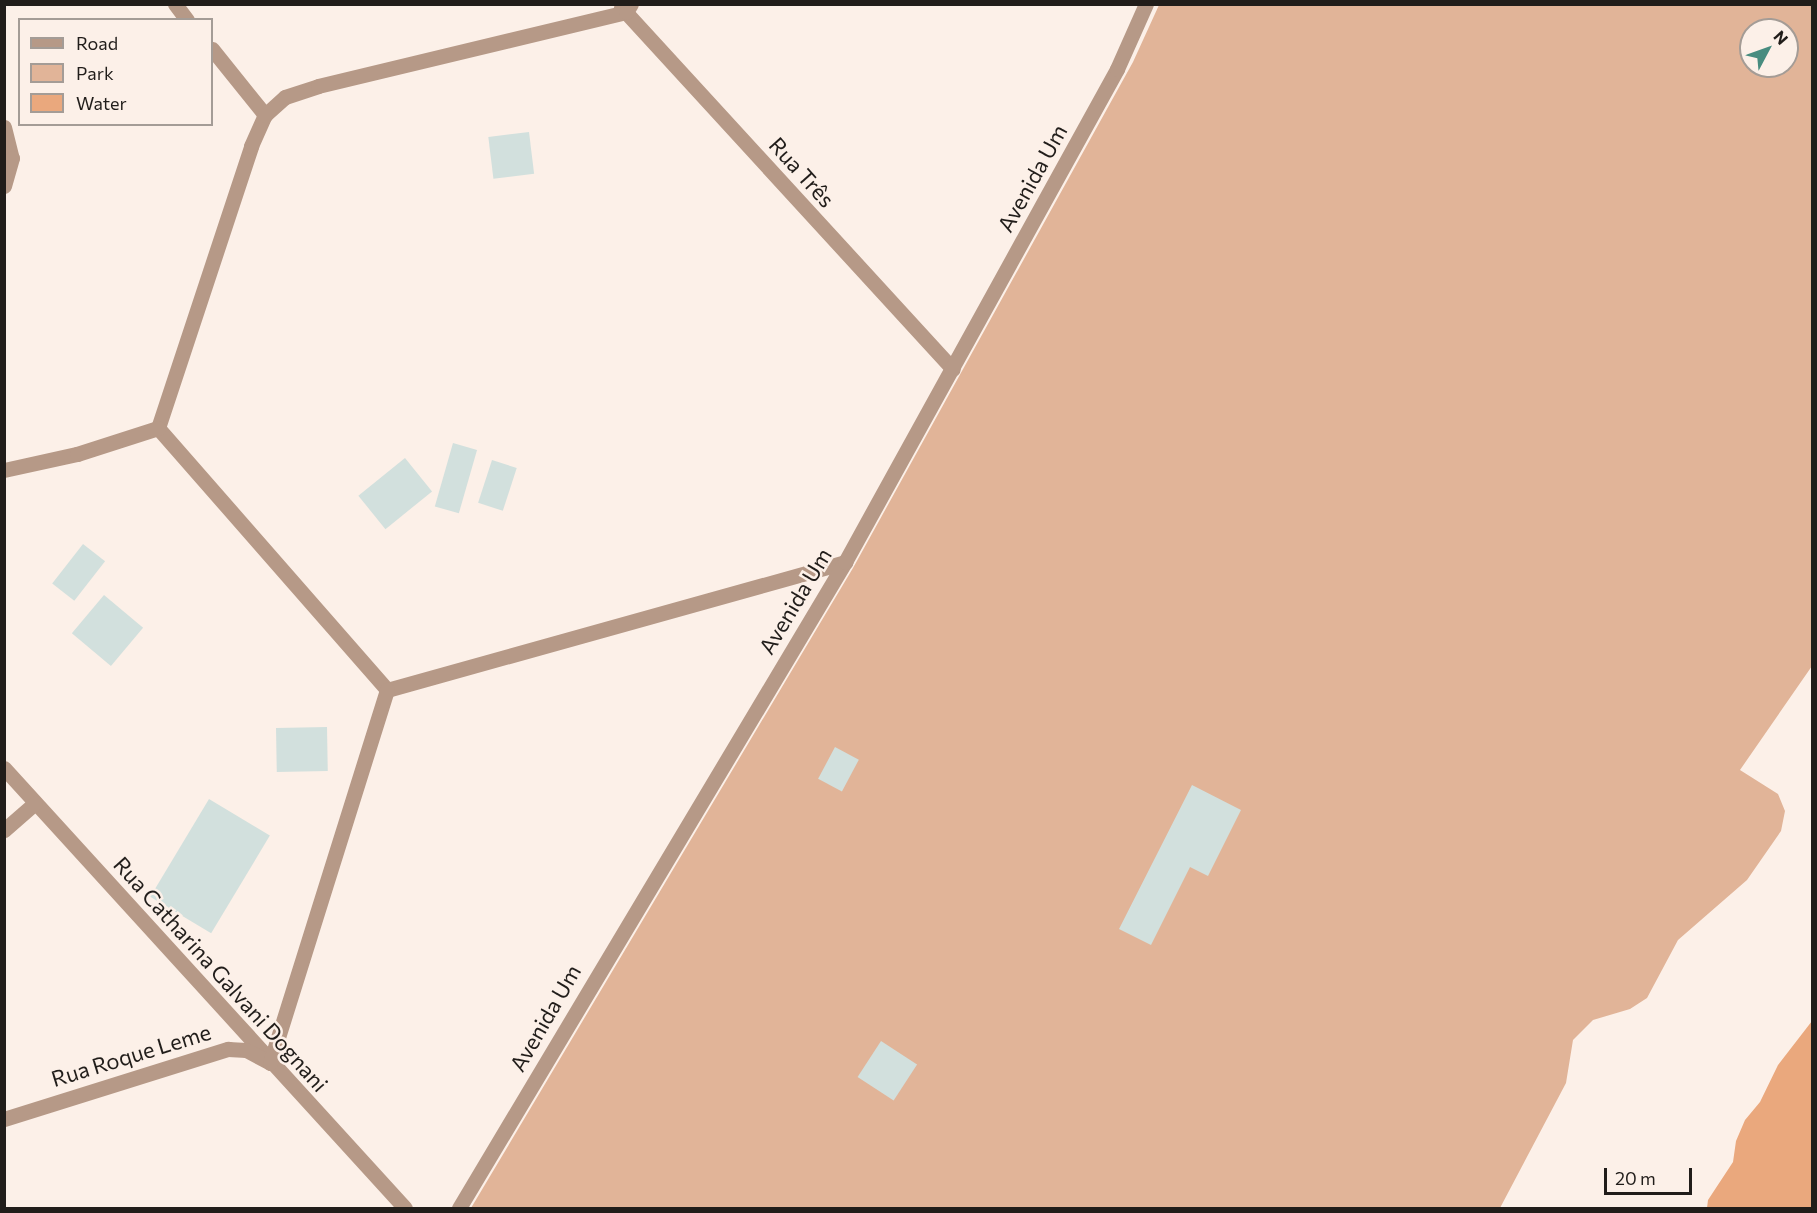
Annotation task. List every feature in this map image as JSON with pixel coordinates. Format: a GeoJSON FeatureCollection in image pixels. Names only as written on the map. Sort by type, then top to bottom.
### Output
{"type":"FeatureCollection","features":[{"type":"Feature","properties":{"kind":"street"},"geometry":{"type":"LineString","coordinates":[[175,4],[186,18]]}},
{"type":"Feature","properties":{"kind":"street","name":"Avenida Um"},"geometry":{"type":"LineString","coordinates":[[459,1209],[845,562],[1117,69],[1146,4]]}},
{"type":"Feature","properties":{"kind":"street"},"geometry":{"type":"LineString","coordinates":[[158,428],[250,146],[265,115],[285,97],[318,86],[626,7]]}},
{"type":"Feature","properties":{"kind":"street","name":"Rua Três"},"geometry":{"type":"LineString","coordinates":[[626,7],[953,369]]}},
{"type":"Feature","properties":{"kind":"street"},"geometry":{"type":"LineString","coordinates":[[213,51],[265,115]]}},
{"type":"Feature","properties":{"kind":"street"},"geometry":{"type":"LineString","coordinates":[[4,127],[12,158],[4,186]]}},
{"type":"Feature","properties":{"kind":"street"},"geometry":{"type":"LineString","coordinates":[[4,470],[77,454],[158,428]]}},
{"type":"Feature","properties":{"kind":"street"},"geometry":{"type":"LineString","coordinates":[[158,428],[387,690]]}},
{"type":"Feature","properties":{"kind":"street"},"geometry":{"type":"LineString","coordinates":[[387,690],[845,562]]}},
{"type":"Feature","properties":{"kind":"street"},"geometry":{"type":"LineString","coordinates":[[270,1063],[387,690]]}},
{"type":"Feature","properties":{"kind":"street","name":"Rua Catharina Galvani Dognani"},"geometry":{"type":"LineString","coordinates":[[4,768],[405,1209]]}},
{"type":"Feature","properties":{"kind":"street"},"geometry":{"type":"LineString","coordinates":[[4,830],[35,803]]}},
{"type":"Feature","properties":{"kind":"street","name":"Rua Roque Leme"},"geometry":{"type":"LineString","coordinates":[[4,1119],[228,1048],[246,1050],[270,1063]]}},
{"type":"Feature","properties":{"kind":"green space"},"geometry":{"type":"Polygon","coordinates":[[[1159,5],[1812,5],[1812,666],[1740,770],[1778,794],[1785,811],[1781,831],[1747,880],[1678,940],[1647,998],[1630,1009],[1593,1020],[1573,1040],[1566,1083],[1500,1208],[471,1208],[853,568],[1133,62],[1159,5]]]}},
{"type":"Feature","properties":{"kind":"water"},"geometry":{"type":"Polygon","coordinates":[[[1812,1021],[1812,1208],[1707,1208],[1708,1200],[1733,1162],[1736,1141],[1745,1120],[1760,1102],[1778,1065],[1812,1021]]]}},
{"type":"Feature","properties":{"kind":"building"},"geometry":{"type":"Polygon","coordinates":[[[529,132],[534,174],[493,179],[488,137],[529,132]]]}},
{"type":"Feature","properties":{"kind":"building"},"geometry":{"type":"Polygon","coordinates":[[[453,443],[477,450],[459,513],[435,506],[453,443]]]}},
{"type":"Feature","properties":{"kind":"building"},"geometry":{"type":"Polygon","coordinates":[[[405,458],[432,491],[385,529],[358,496],[405,458]]]}},
{"type":"Feature","properties":{"kind":"building"},"geometry":{"type":"Polygon","coordinates":[[[492,460],[517,468],[503,511],[478,503],[492,460]]]}},
{"type":"Feature","properties":{"kind":"building"},"geometry":{"type":"Polygon","coordinates":[[[83,544],[105,561],[74,601],[52,583],[83,544]]]}},
{"type":"Feature","properties":{"kind":"building"},"geometry":{"type":"Polygon","coordinates":[[[104,595],[143,628],[111,666],[72,633],[104,595]]]}},
{"type":"Feature","properties":{"kind":"building"},"geometry":{"type":"Polygon","coordinates":[[[327,727],[328,771],[277,772],[276,728],[327,727]]]}},
{"type":"Feature","properties":{"kind":"building"},"geometry":{"type":"Polygon","coordinates":[[[835,747],[859,760],[842,791],[818,779],[835,747]]]}},
{"type":"Feature","properties":{"kind":"building"},"geometry":{"type":"Polygon","coordinates":[[[1192,785],[1241,810],[1208,876],[1190,867],[1151,945],[1119,929],[1192,785]]]}},
{"type":"Feature","properties":{"kind":"building"},"geometry":{"type":"Polygon","coordinates":[[[209,799],[270,836],[211,933],[150,897],[209,799]]]}},
{"type":"Feature","properties":{"kind":"building"},"geometry":{"type":"Polygon","coordinates":[[[881,1041],[917,1064],[894,1100],[858,1077],[881,1041]]]}}]}
